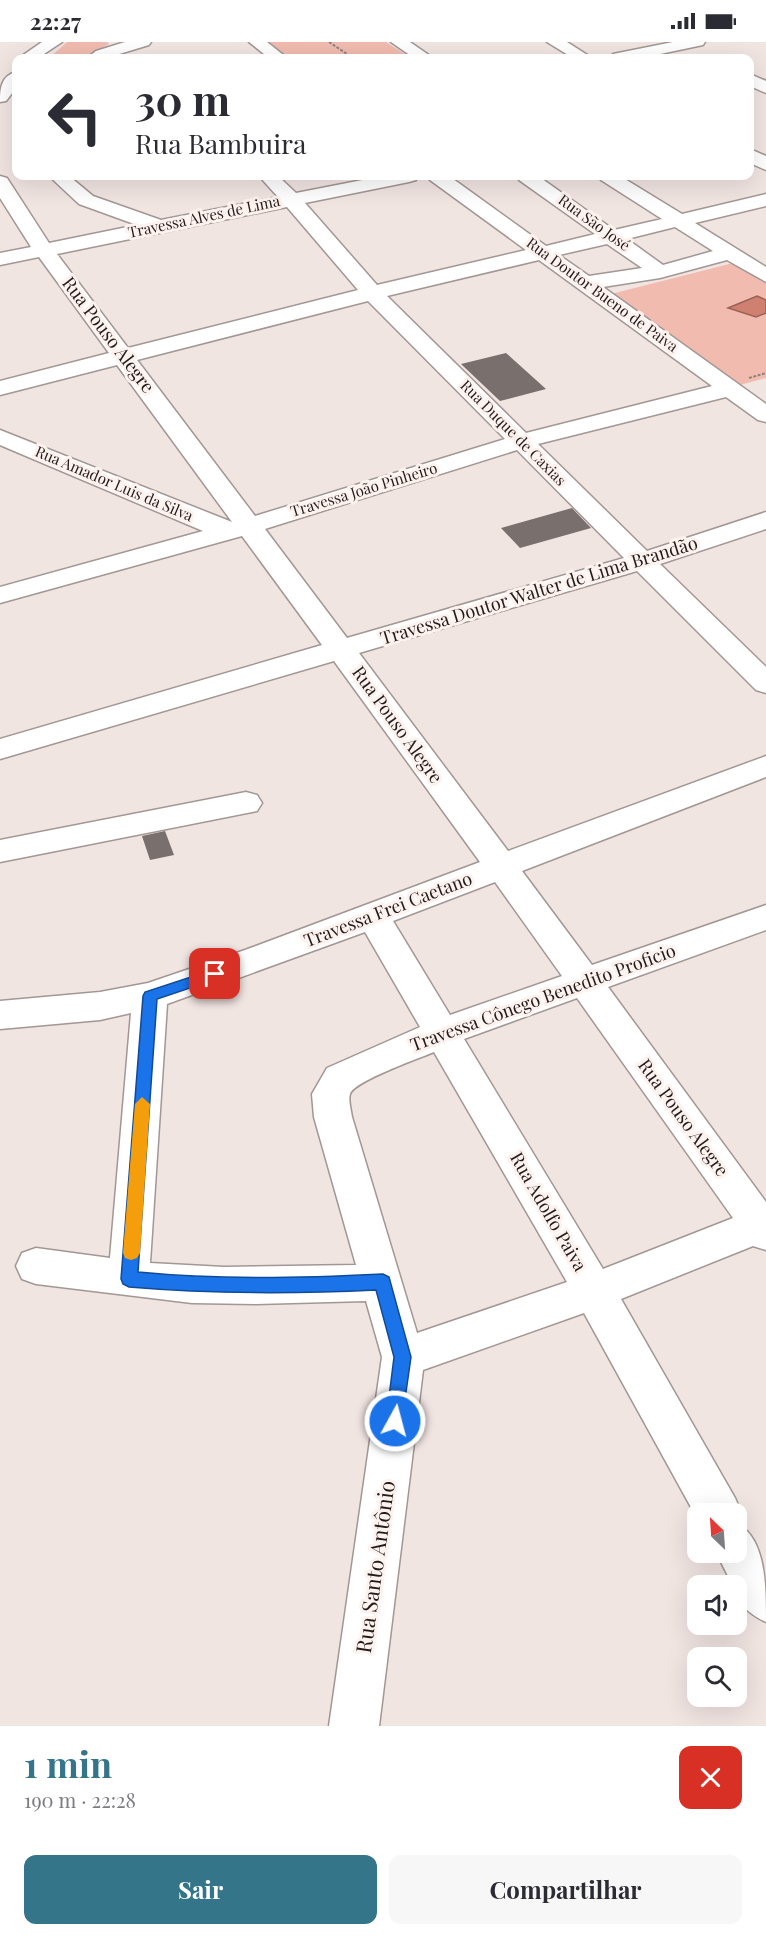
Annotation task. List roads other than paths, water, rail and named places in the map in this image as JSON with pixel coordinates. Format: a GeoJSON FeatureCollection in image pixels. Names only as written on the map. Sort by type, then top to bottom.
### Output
{"type":"FeatureCollection","features":[{"type":"Feature","properties":{"kind":"street"},"geometry":{"type":"LineString","coordinates":[[257,42],[274,54]]}},
{"type":"Feature","properties":{"kind":"street"},"geometry":{"type":"LineString","coordinates":[[399,42],[418,54]]}},
{"type":"Feature","properties":{"kind":"street"},"geometry":{"type":"LineString","coordinates":[[555,42],[577,54]]}},
{"type":"Feature","properties":{"kind":"street"},"geometry":{"type":"LineString","coordinates":[[102,54],[134,43]]}},
{"type":"Feature","properties":{"kind":"street"},"geometry":{"type":"LineString","coordinates":[[34,54],[52,44]]}},
{"type":"Feature","properties":{"kind":"street"},"geometry":{"type":"LineString","coordinates":[[644,54],[694,46]]}},
{"type":"Feature","properties":{"kind":"street"},"geometry":{"type":"LineString","coordinates":[[0,97],[12,82]]}},
{"type":"Feature","properties":{"kind":"street"},"geometry":{"type":"LineString","coordinates":[[63,180],[86,200],[160,227]]}},
{"type":"Feature","properties":{"kind":"street","name":"Rua Duque de Caxias"},"geometry":{"type":"LineString","coordinates":[[272,180],[372,293],[766,684]]}},
{"type":"Feature","properties":{"kind":"street","name":"Travessa Alves de Lima"},"geometry":{"type":"LineString","coordinates":[[0,260],[388,180]]}},
{"type":"Feature","properties":{"kind":"street","name":"Rua Doutor Bueno de Paiva"},"geometry":{"type":"LineString","coordinates":[[443,180],[586,283],[739,384],[766,415]]}},
{"type":"Feature","properties":{"kind":"street","name":"Rua São José"},"geometry":{"type":"LineString","coordinates":[[532,180],[660,272]]}},
{"type":"Feature","properties":{"kind":"street"},"geometry":{"type":"LineString","coordinates":[[614,180],[766,276]]}},
{"type":"Feature","properties":{"kind":"street","name":"Rua Pouso Alegre"},"geometry":{"type":"LineString","coordinates":[[0,182],[12,219],[45,250],[124,357],[238,528],[341,650],[764,1227]]}},
{"type":"Feature","properties":{"kind":"street"},"geometry":{"type":"LineString","coordinates":[[2,385],[124,357],[372,293],[766,200]]}},
{"type":"Feature","properties":{"kind":"street"},"geometry":{"type":"LineString","coordinates":[[586,283],[660,272],[731,253]]}},
{"type":"Feature","properties":{"kind":"street","name":"Travessa João Pinheiro"},"geometry":{"type":"LineString","coordinates":[[0,595],[238,528],[522,441],[739,384]]}},
{"type":"Feature","properties":{"kind":"street","name":"Rua Amador Luis da Silva"},"geometry":{"type":"LineString","coordinates":[[0,437],[238,528]]}},
{"type":"Feature","properties":{"kind":"street","name":"Travessa Doutor Walter de Lima Brandão"},"geometry":{"type":"LineString","coordinates":[[0,749],[643,561],[766,520]]}},
{"type":"Feature","properties":{"kind":"street","name":"Travessa Frei Caetano"},"geometry":{"type":"LineString","coordinates":[[0,1015],[100,1006],[150,996],[257,959],[766,766]]}},
{"type":"Feature","properties":{"kind":"street"},"geometry":{"type":"LineString","coordinates":[[0,851],[246,803]]}},
{"type":"Feature","properties":{"kind":"street","name":"Rua Adolfo Paiva"},"geometry":{"type":"LineString","coordinates":[[372,915],[444,1032],[594,1291],[712,1503]]}},
{"type":"Feature","properties":{"kind":"street","name":"Travessa Cônego Benedito Proficio"},"geometry":{"type":"LineString","coordinates":[[331,1094],[340,1078],[347,1074],[444,1032],[766,917]]}},
{"type":"Feature","properties":{"kind":"street"},"geometry":{"type":"LineString","coordinates":[[129,1279],[150,996]]}},
{"type":"Feature","properties":{"kind":"street","name":"Rua Santo Antônio"},"geometry":{"type":"LineString","coordinates":[[331,1094],[333,1117],[383,1282],[403,1357],[354,1726]]}},
{"type":"Feature","properties":{"kind":"street"},"geometry":{"type":"LineString","coordinates":[[403,1357],[594,1291],[764,1227]]}},
{"type":"Feature","properties":{"kind":"street"},"geometry":{"type":"LineString","coordinates":[[36,1266],[129,1279],[198,1285],[289,1286],[383,1282]]}},
{"type":"Feature","properties":{"kind":"street"},"geometry":{"type":"LineString","coordinates":[[746,1563],[766,1598]]}}]}
